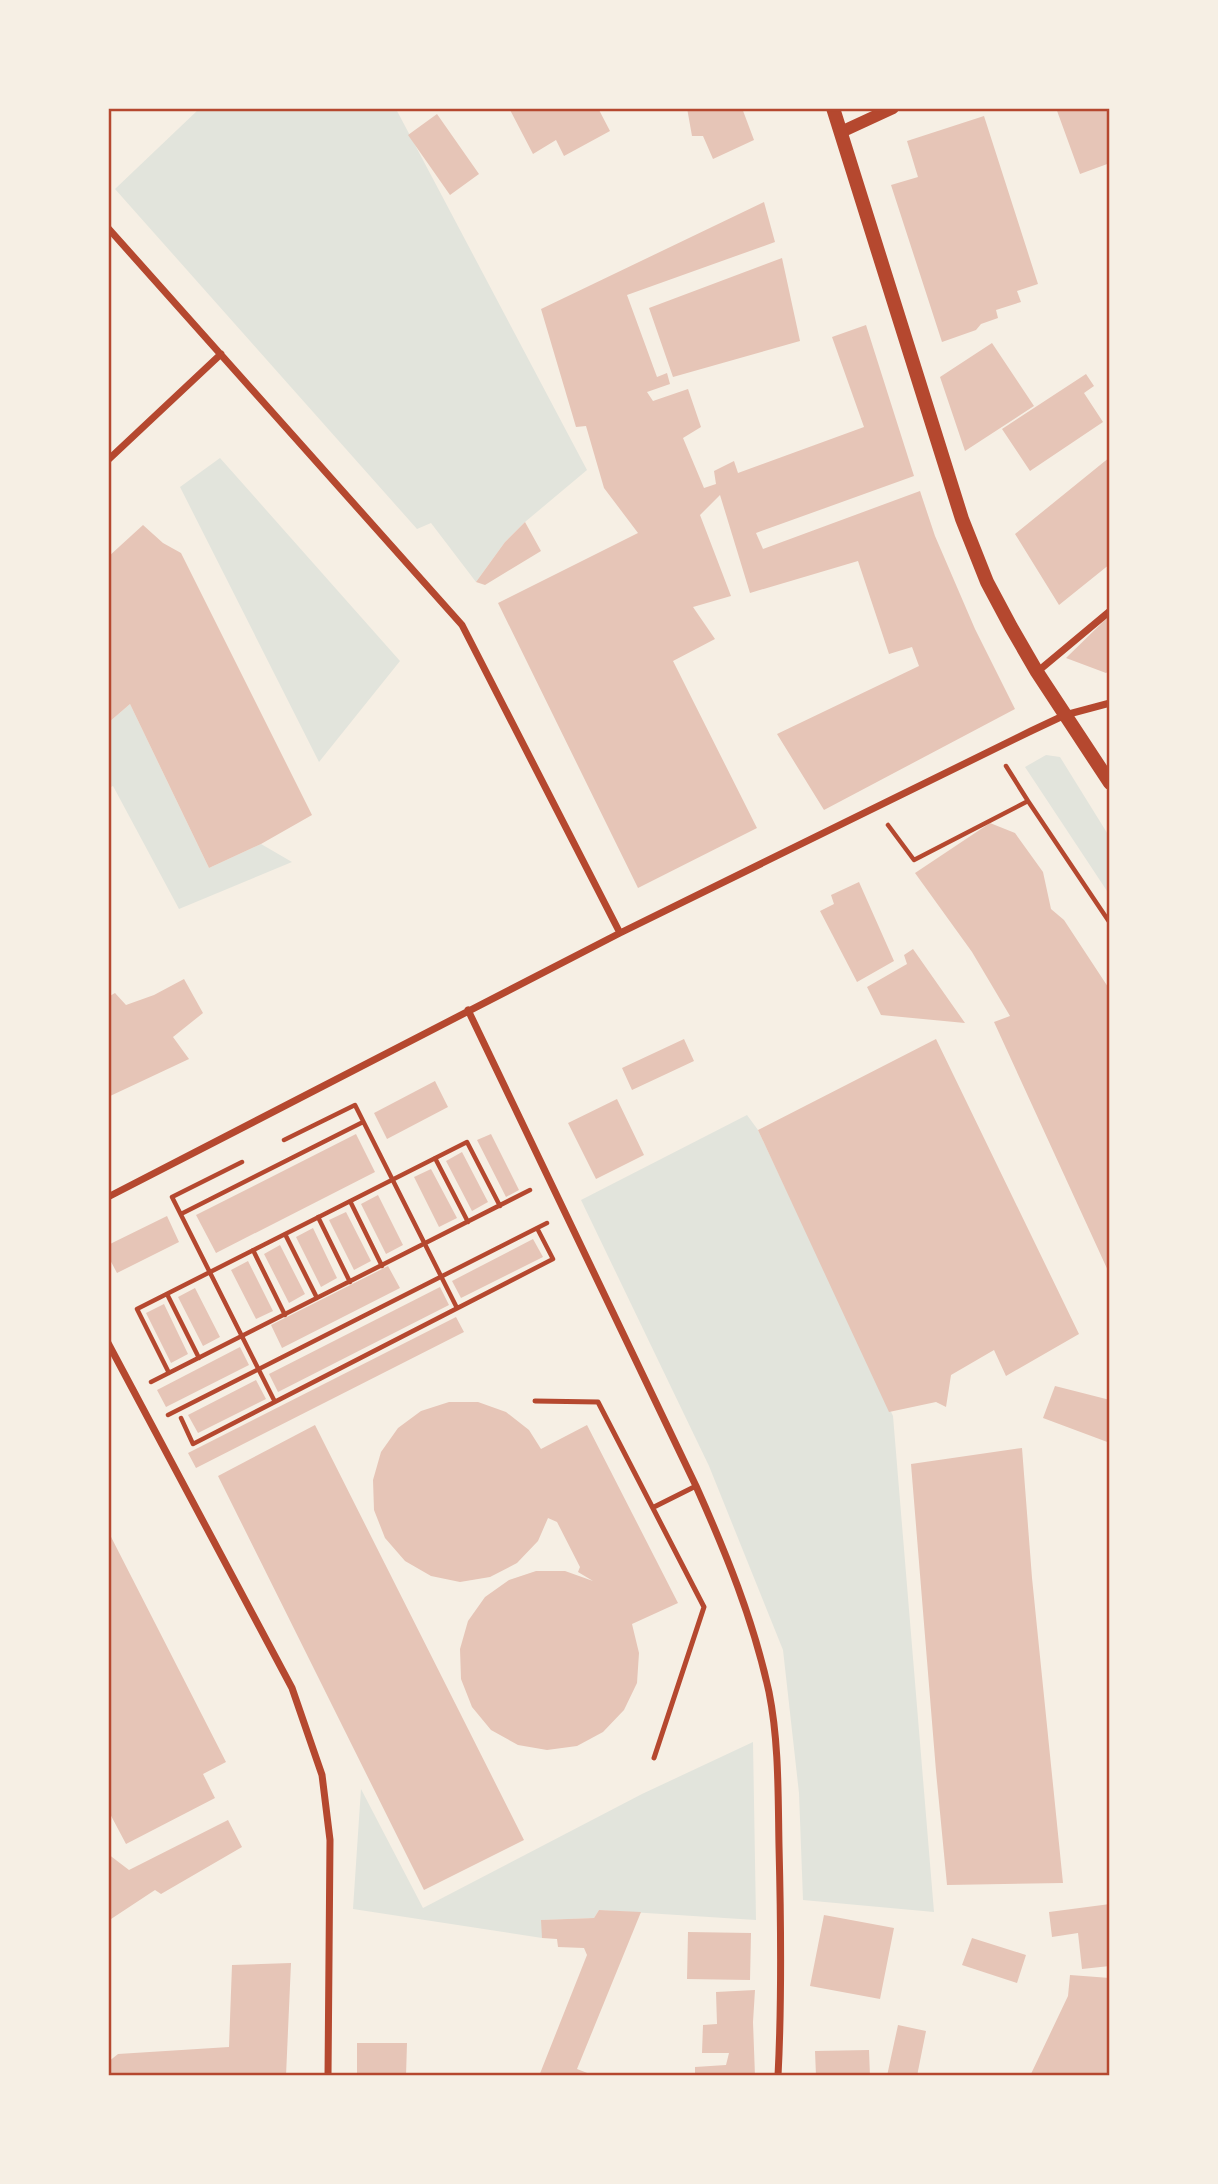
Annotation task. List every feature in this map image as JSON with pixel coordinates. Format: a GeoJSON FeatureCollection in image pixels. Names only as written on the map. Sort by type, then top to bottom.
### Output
{"type":"FeatureCollection","features":[{"type":"Feature","properties":{"kind":"main road"},"geometry":{"type":"LineString","coordinates":[[833,108],[908,354],[962,519],[987,582],[1037,672],[1110,783]]}},
{"type":"Feature","properties":{"kind":"street"},"geometry":{"type":"LineString","coordinates":[[841,132],[893,108]]}},
{"type":"Feature","properties":{"kind":"street"},"geometry":{"type":"LineString","coordinates":[[108,228],[462,625],[620,933]]}},
{"type":"Feature","properties":{"kind":"street"},"geometry":{"type":"LineString","coordinates":[[108,460],[221,354]]}},
{"type":"Feature","properties":{"kind":"street"},"geometry":{"type":"LineString","coordinates":[[1037,672],[1110,611]]}},
{"type":"Feature","properties":{"kind":"street"},"geometry":{"type":"LineString","coordinates":[[108,1197],[620,933],[995,748],[1065,715],[1110,703]]}},
{"type":"Feature","properties":{"kind":"street"},"geometry":{"type":"LineString","coordinates":[[468,1010],[696,1486],[727,1556],[755,1633],[769,1695],[778,1792],[782,1994],[779,2076]]}},
{"type":"Feature","properties":{"kind":"street"},"geometry":{"type":"LineString","coordinates":[[108,1343],[292,1688],[322,1775],[330,1840],[328,2076]]}},
{"type":"Feature","properties":{"kind":"lane"},"geometry":{"type":"LineString","coordinates":[[535,1401],[598,1402],[704,1607],[654,1758]]}},
{"type":"Feature","properties":{"kind":"lane"},"geometry":{"type":"LineString","coordinates":[[653,1507],[696,1486]]}},
{"type":"Feature","properties":{"kind":"path"},"geometry":{"type":"LineString","coordinates":[[995,748],[1110,923]]}},
{"type":"Feature","properties":{"kind":"path"},"geometry":{"type":"LineString","coordinates":[[875,808],[914,860],[1028,802]]}},
{"type":"Feature","properties":{"kind":"path"},"geometry":{"type":"LineString","coordinates":[[284,1140],[355,1105],[457,1308]]}},
{"type":"Feature","properties":{"kind":"path"},"geometry":{"type":"LineString","coordinates":[[181,1214],[363,1122]]}},
{"type":"Feature","properties":{"kind":"path"},"geometry":{"type":"LineString","coordinates":[[169,1373],[136,1309],[392,1179],[467,1142],[500,1206]]}},
{"type":"Feature","properties":{"kind":"path"},"geometry":{"type":"LineString","coordinates":[[435,1158],[468,1222]]}},
{"type":"Feature","properties":{"kind":"path"},"geometry":{"type":"LineString","coordinates":[[242,1162],[172,1197],[275,1402]]}},
{"type":"Feature","properties":{"kind":"path"},"geometry":{"type":"LineString","coordinates":[[134,1391],[550,1181]]}},
{"type":"Feature","properties":{"kind":"path"},"geometry":{"type":"LineString","coordinates":[[350,1201],[382,1266]]}},
{"type":"Feature","properties":{"kind":"path"},"geometry":{"type":"LineString","coordinates":[[152,1424],[566,1214]]}},
{"type":"Feature","properties":{"kind":"path"},"geometry":{"type":"LineString","coordinates":[[318,1217],[350,1282]]}},
{"type":"Feature","properties":{"kind":"path"},"geometry":{"type":"LineString","coordinates":[[181,1418],[193,1444],[553,1259],[537,1228]]}},
{"type":"Feature","properties":{"kind":"path"},"geometry":{"type":"LineString","coordinates":[[285,1234],[317,1298]]}},
{"type":"Feature","properties":{"kind":"path"},"geometry":{"type":"LineString","coordinates":[[253,1250],[285,1315]]}},
{"type":"Feature","properties":{"kind":"path"},"geometry":{"type":"LineString","coordinates":[[167,1294],[200,1358]]}},
{"type":"Feature","properties":{"kind":"shaded area"},"geometry":{"type":"Polygon","coordinates":[[[199,109],[396,109],[587,470],[505,542],[476,582],[431,523],[417,529],[115,189],[199,109]]]}},
{"type":"Feature","properties":{"kind":"shaded area"},"geometry":{"type":"Polygon","coordinates":[[[220,458],[400,661],[319,762],[180,487],[220,458]]]}},
{"type":"Feature","properties":{"kind":"shaded area"},"geometry":{"type":"Polygon","coordinates":[[[130,704],[209,868],[261,844],[292,862],[179,909],[113,786],[109,788],[108,723],[130,704]]]}},
{"type":"Feature","properties":{"kind":"shaded area"},"geometry":{"type":"Polygon","coordinates":[[[1046,755],[1060,757],[1109,836],[1109,894],[1025,767],[1046,755]]]}},
{"type":"Feature","properties":{"kind":"shaded area"},"geometry":{"type":"Polygon","coordinates":[[[747,1115],[758,1130],[893,1416],[934,1912],[803,1900],[799,1793],[783,1650],[709,1466],[581,1200],[747,1115]]]}},
{"type":"Feature","properties":{"kind":"shaded area"},"geometry":{"type":"Polygon","coordinates":[[[753,1742],[756,1920],[599,1910],[594,1918],[542,1920],[542,1938],[353,1909],[361,1789],[423,1908],[642,1794],[753,1742]]]}},
{"type":"Feature","properties":{"kind":"building"},"geometry":{"type":"Polygon","coordinates":[[[509,108],[598,108],[610,131],[564,156],[556,140],[533,154],[509,108]]]}},
{"type":"Feature","properties":{"kind":"building"},"geometry":{"type":"Polygon","coordinates":[[[687,108],[742,108],[754,140],[713,159],[703,136],[692,136],[687,108]]]}},
{"type":"Feature","properties":{"kind":"building"},"geometry":{"type":"Polygon","coordinates":[[[1056,108],[1110,108],[1110,163],[1080,174],[1056,108]]]}},
{"type":"Feature","properties":{"kind":"building"},"geometry":{"type":"Polygon","coordinates":[[[437,114],[479,174],[450,195],[408,135],[437,114]]]}},
{"type":"Feature","properties":{"kind":"building"},"geometry":{"type":"Polygon","coordinates":[[[984,116],[1038,284],[1017,291],[1021,302],[996,310],[998,318],[981,324],[976,330],[942,342],[891,185],[918,177],[907,141],[984,116]]]}},
{"type":"Feature","properties":{"kind":"building"},"geometry":{"type":"Polygon","coordinates":[[[764,202],[775,242],[627,295],[657,377],[667,373],[670,384],[647,392],[653,401],[688,389],[701,427],[683,438],[704,488],[716,484],[714,471],[734,461],[738,473],[864,427],[832,337],[866,325],[914,476],[756,533],[763,549],[920,491],[935,536],[975,629],[1015,709],[824,810],[777,734],[919,666],[912,647],[889,654],[858,561],[750,593],[720,495],[700,515],[731,596],[693,607],[715,639],[673,661],[757,828],[638,888],[498,603],[638,533],[604,488],[586,426],[576,427],[541,309],[764,202]]]}},
{"type":"Feature","properties":{"kind":"building"},"geometry":{"type":"Polygon","coordinates":[[[782,258],[800,341],[673,377],[649,308],[782,258]]]}},
{"type":"Feature","properties":{"kind":"building"},"geometry":{"type":"Polygon","coordinates":[[[992,343],[1034,406],[965,451],[940,377],[992,343]]]}},
{"type":"Feature","properties":{"kind":"building"},"geometry":{"type":"Polygon","coordinates":[[[1086,374],[1094,386],[1084,393],[1103,422],[1030,471],[1002,429],[1086,374]]]}},
{"type":"Feature","properties":{"kind":"building"},"geometry":{"type":"Polygon","coordinates":[[[1110,457],[1110,564],[1059,605],[1015,534],[1110,457]]]}},
{"type":"Feature","properties":{"kind":"building"},"geometry":{"type":"Polygon","coordinates":[[[525,522],[541,551],[485,585],[476,582],[505,542],[525,522]]]}},
{"type":"Feature","properties":{"kind":"building"},"geometry":{"type":"Polygon","coordinates":[[[143,525],[163,543],[181,553],[312,815],[261,844],[209,868],[130,704],[108,723],[108,557],[143,525]]]}},
{"type":"Feature","properties":{"kind":"building"},"geometry":{"type":"Polygon","coordinates":[[[1110,615],[1110,670],[1106,673],[1066,658],[1110,615]]]}},
{"type":"Feature","properties":{"kind":"building"},"geometry":{"type":"Polygon","coordinates":[[[990,823],[1015,833],[1043,872],[1051,909],[1064,920],[1110,990],[1110,1275],[994,1022],[1010,1016],[972,952],[915,873],[990,823]]]}},
{"type":"Feature","properties":{"kind":"building"},"geometry":{"type":"Polygon","coordinates":[[[859,882],[894,961],[857,982],[820,911],[834,904],[831,895],[859,882]]]}},
{"type":"Feature","properties":{"kind":"building"},"geometry":{"type":"Polygon","coordinates":[[[913,949],[965,1023],[881,1015],[867,987],[907,964],[904,955],[913,949]]]}},
{"type":"Feature","properties":{"kind":"building"},"geometry":{"type":"Polygon","coordinates":[[[184,979],[203,1013],[173,1037],[189,1059],[108,1097],[108,997],[115,993],[126,1005],[154,995],[184,979]]]}},
{"type":"Feature","properties":{"kind":"building"},"geometry":{"type":"Polygon","coordinates":[[[684,1039],[694,1061],[632,1090],[622,1068],[684,1039]]]}},
{"type":"Feature","properties":{"kind":"building"},"geometry":{"type":"Polygon","coordinates":[[[936,1039],[1079,1334],[1006,1376],[994,1350],[951,1375],[946,1407],[936,1402],[889,1412],[758,1130],[936,1039]]]}},
{"type":"Feature","properties":{"kind":"building"},"geometry":{"type":"Polygon","coordinates":[[[435,1081],[448,1107],[387,1139],[374,1113],[435,1081]]]}},
{"type":"Feature","properties":{"kind":"building"},"geometry":{"type":"Polygon","coordinates":[[[617,1099],[644,1155],[596,1179],[568,1123],[617,1099]]]}},
{"type":"Feature","properties":{"kind":"building"},"geometry":{"type":"Polygon","coordinates":[[[356,1134],[375,1172],[216,1253],[196,1215],[356,1134]]]}},
{"type":"Feature","properties":{"kind":"building"},"geometry":{"type":"Polygon","coordinates":[[[491,1134],[519,1190],[506,1197],[477,1140],[491,1134]]]}},
{"type":"Feature","properties":{"kind":"building"},"geometry":{"type":"Polygon","coordinates":[[[462,1152],[488,1202],[472,1211],[446,1161],[462,1152]]]}},
{"type":"Feature","properties":{"kind":"building"},"geometry":{"type":"Polygon","coordinates":[[[431,1169],[457,1218],[439,1227],[414,1177],[431,1169]]]}},
{"type":"Feature","properties":{"kind":"building"},"geometry":{"type":"Polygon","coordinates":[[[378,1195],[403,1245],[386,1254],[361,1204],[378,1195]]]}},
{"type":"Feature","properties":{"kind":"building"},"geometry":{"type":"Polygon","coordinates":[[[346,1212],[371,1261],[354,1270],[329,1220],[346,1212]]]}},
{"type":"Feature","properties":{"kind":"building"},"geometry":{"type":"Polygon","coordinates":[[[167,1216],[179,1242],[117,1273],[108,1256],[108,1245],[167,1216]]]}},
{"type":"Feature","properties":{"kind":"building"},"geometry":{"type":"Polygon","coordinates":[[[313,1228],[337,1278],[321,1287],[296,1237],[313,1228]]]}},
{"type":"Feature","properties":{"kind":"building"},"geometry":{"type":"Polygon","coordinates":[[[533,1239],[543,1257],[461,1298],[452,1281],[533,1239]]]}},
{"type":"Feature","properties":{"kind":"building"},"geometry":{"type":"Polygon","coordinates":[[[280,1245],[305,1294],[289,1303],[264,1254],[280,1245]]]}},
{"type":"Feature","properties":{"kind":"building"},"geometry":{"type":"Polygon","coordinates":[[[248,1261],[273,1311],[256,1319],[231,1270],[248,1261]]]}},
{"type":"Feature","properties":{"kind":"building"},"geometry":{"type":"Polygon","coordinates":[[[388,1266],[400,1288],[282,1348],[271,1325],[388,1266]]]}},
{"type":"Feature","properties":{"kind":"building"},"geometry":{"type":"Polygon","coordinates":[[[440,1287],[449,1305],[278,1392],[269,1374],[440,1287]]]}},
{"type":"Feature","properties":{"kind":"building"},"geometry":{"type":"Polygon","coordinates":[[[195,1288],[220,1337],[203,1346],[178,1297],[195,1288]]]}},
{"type":"Feature","properties":{"kind":"building"},"geometry":{"type":"Polygon","coordinates":[[[164,1304],[188,1354],[171,1363],[146,1313],[164,1304]]]}},
{"type":"Feature","properties":{"kind":"building"},"geometry":{"type":"Polygon","coordinates":[[[456,1317],[464,1332],[196,1468],[188,1453],[456,1317]]]}},
{"type":"Feature","properties":{"kind":"building"},"geometry":{"type":"Polygon","coordinates":[[[240,1347],[249,1365],[166,1407],[157,1390],[240,1347]]]}},
{"type":"Feature","properties":{"kind":"building"},"geometry":{"type":"Polygon","coordinates":[[[256,1380],[266,1399],[198,1433],[188,1415],[256,1380]]]}},
{"type":"Feature","properties":{"kind":"building"},"geometry":{"type":"Polygon","coordinates":[[[1055,1386],[1110,1400],[1110,1443],[1043,1418],[1055,1386]]]}},
{"type":"Feature","properties":{"kind":"building"},"geometry":{"type":"Polygon","coordinates":[[[449,1402],[478,1402],[506,1412],[529,1430],[541,1449],[587,1425],[678,1603],[632,1624],[639,1653],[637,1683],[624,1710],[603,1732],[577,1746],[547,1750],[518,1745],[491,1730],[472,1707],[461,1679],[460,1649],[468,1621],[485,1597],[509,1580],[536,1571],[565,1571],[593,1581],[578,1572],[580,1567],[557,1522],[548,1518],[538,1541],[517,1563],[490,1577],[460,1582],[431,1576],[405,1561],[385,1538],[374,1510],[373,1480],[381,1452],[398,1428],[421,1411],[449,1402]]]}},
{"type":"Feature","properties":{"kind":"building"},"geometry":{"type":"Polygon","coordinates":[[[315,1425],[524,1840],[424,1890],[218,1476],[315,1425]]]}},
{"type":"Feature","properties":{"kind":"building"},"geometry":{"type":"Polygon","coordinates":[[[1022,1448],[1032,1578],[1063,1883],[947,1885],[911,1464],[1022,1448]]]}},
{"type":"Feature","properties":{"kind":"building"},"geometry":{"type":"Polygon","coordinates":[[[108,1531],[226,1762],[203,1774],[215,1798],[126,1844],[108,1810],[108,1531]]]}},
{"type":"Feature","properties":{"kind":"building"},"geometry":{"type":"Polygon","coordinates":[[[228,1820],[242,1847],[161,1894],[155,1890],[108,1921],[108,1854],[129,1870],[228,1820]]]}},
{"type":"Feature","properties":{"kind":"building"},"geometry":{"type":"Polygon","coordinates":[[[1110,1904],[1110,1966],[1082,1969],[1078,1933],[1052,1937],[1049,1912],[1110,1904]]]}},
{"type":"Feature","properties":{"kind":"building"},"geometry":{"type":"Polygon","coordinates":[[[599,1910],[641,1912],[577,2069],[595,2076],[539,2076],[587,1955],[584,1948],[558,1947],[557,1939],[542,1938],[541,1920],[594,1918],[599,1910]]]}},
{"type":"Feature","properties":{"kind":"building"},"geometry":{"type":"Polygon","coordinates":[[[824,1915],[894,1928],[880,1999],[810,1986],[824,1915]]]}},
{"type":"Feature","properties":{"kind":"building"},"geometry":{"type":"Polygon","coordinates":[[[688,1932],[751,1933],[750,1980],[687,1979],[688,1932]]]}},
{"type":"Feature","properties":{"kind":"building"},"geometry":{"type":"Polygon","coordinates":[[[972,1938],[1026,1955],[1017,1983],[962,1965],[972,1938]]]}},
{"type":"Feature","properties":{"kind":"building"},"geometry":{"type":"Polygon","coordinates":[[[291,1963],[286,2076],[108,2076],[108,2062],[118,2054],[229,2047],[232,1965],[291,1963]]]}},
{"type":"Feature","properties":{"kind":"building"},"geometry":{"type":"Polygon","coordinates":[[[1070,1975],[1110,1978],[1110,2076],[1030,2076],[1068,1996],[1070,1975]]]}},
{"type":"Feature","properties":{"kind":"building"},"geometry":{"type":"Polygon","coordinates":[[[755,1990],[755,2076],[695,2076],[695,2067],[726,2065],[729,2053],[702,2053],[703,2025],[717,2024],[716,1992],[755,1990]]]}},
{"type":"Feature","properties":{"kind":"building"},"geometry":{"type":"Polygon","coordinates":[[[898,2025],[926,2031],[917,2076],[887,2076],[898,2025]]]}},
{"type":"Feature","properties":{"kind":"building"},"geometry":{"type":"Polygon","coordinates":[[[357,2043],[407,2043],[406,2076],[357,2076],[357,2043]]]}},
{"type":"Feature","properties":{"kind":"building"},"geometry":{"type":"Polygon","coordinates":[[[869,2050],[870,2076],[816,2076],[815,2051],[869,2050]]]}}]}
